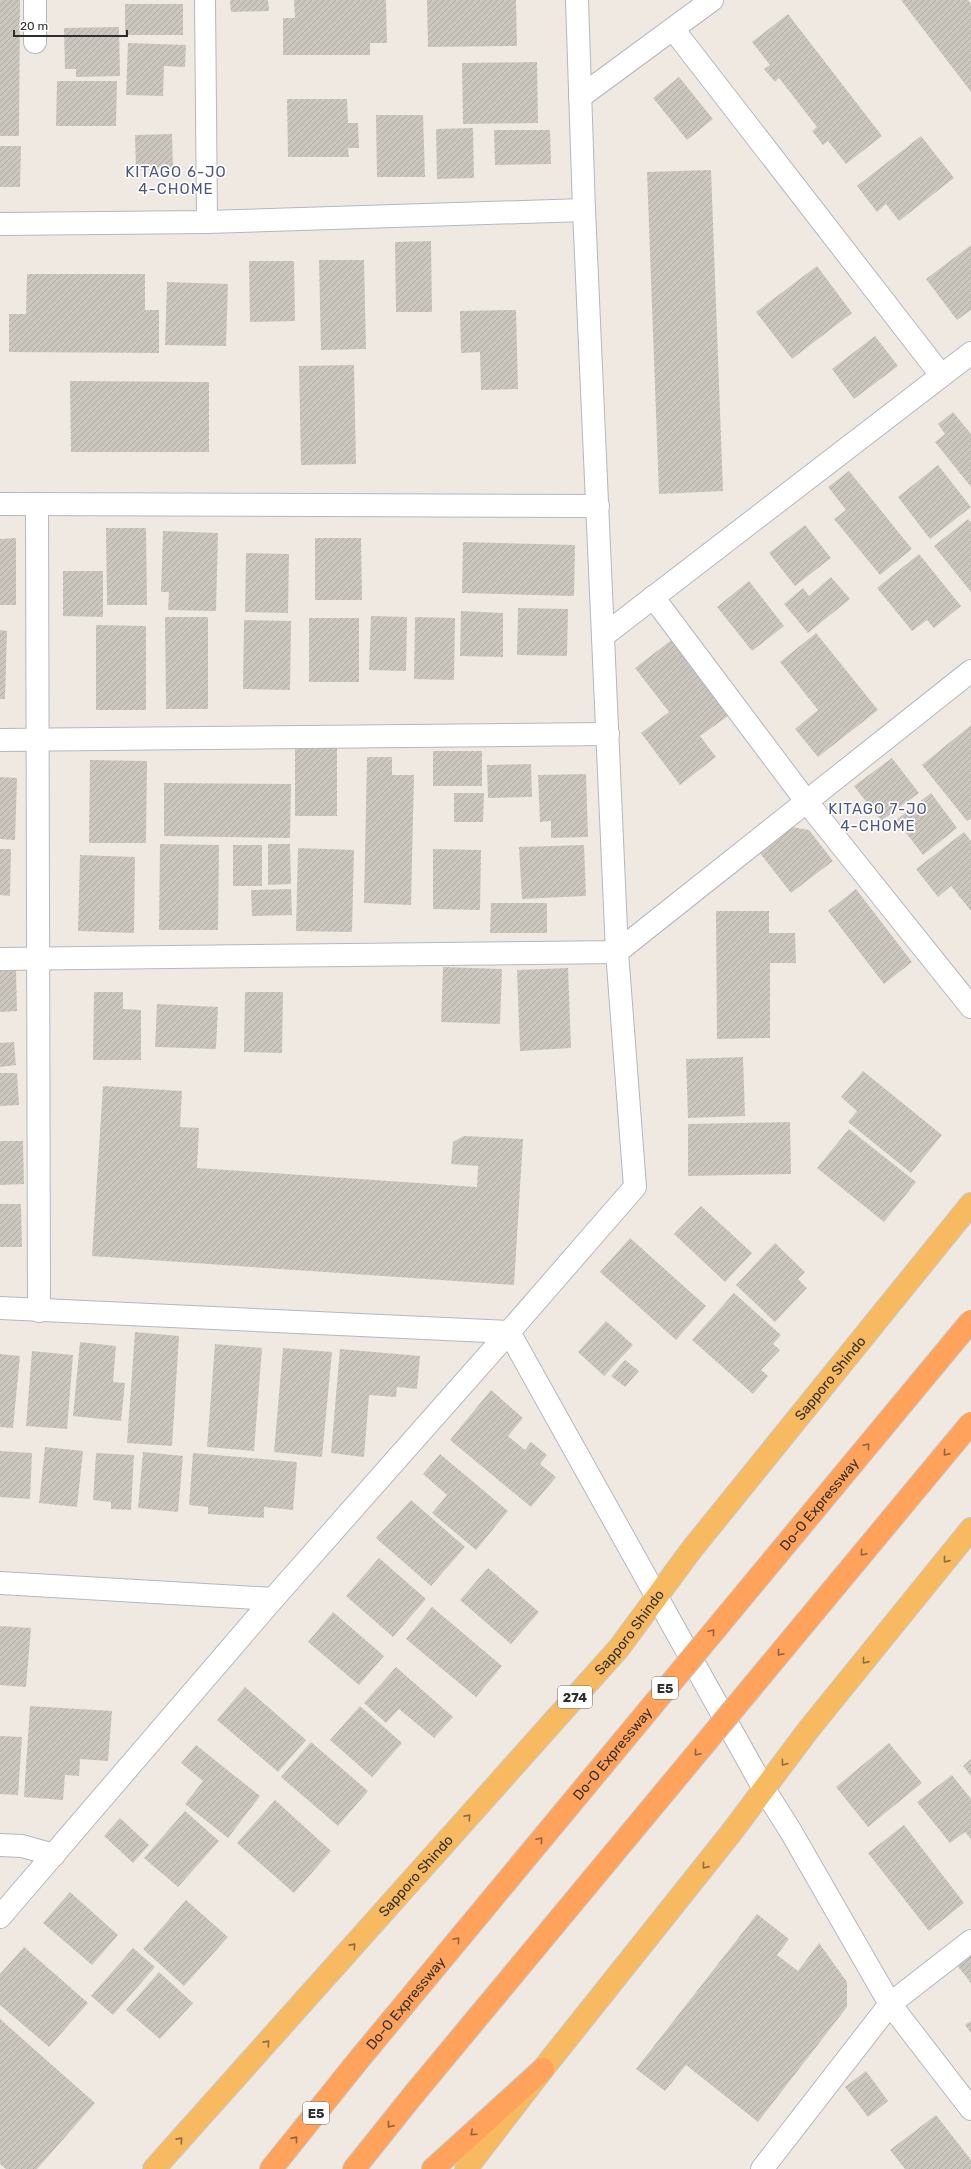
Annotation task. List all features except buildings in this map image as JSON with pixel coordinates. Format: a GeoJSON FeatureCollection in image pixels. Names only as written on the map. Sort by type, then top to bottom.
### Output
{"type":"FeatureCollection","features":[{"type":"Feature","properties":{"kind":"highway","name":"Sapporo Shindo"},"geometry":{"type":"LineString","coordinates":[[154,2169],[619,1648],[692,1549],[971,1204]]}},
{"type":"Feature","properties":{"kind":"highway","name":"Do-O Expressway"},"geometry":{"type":"LineString","coordinates":[[271,2169],[386,2026],[971,1321]]}},
{"type":"Feature","properties":{"kind":"highway"},"geometry":{"type":"LineString","coordinates":[[354,2169],[414,2094],[971,1423]]}},
{"type":"Feature","properties":{"kind":"highway"},"geometry":{"type":"LineString","coordinates":[[466,2169],[764,1789],[809,1729],[971,1530]]}},
{"type":"Feature","properties":{"kind":"highway"},"geometry":{"type":"LineString","coordinates":[[433,2169],[543,2069]]}},
{"type":"Feature","properties":{"kind":"street"},"geometry":{"type":"LineString","coordinates":[[35,0],[35,42]]}},
{"type":"Feature","properties":{"kind":"street"},"geometry":{"type":"LineString","coordinates":[[0,1917],[273,1599],[509,1332],[634,1187],[617,952],[584,210],[577,0]]}},
{"type":"Feature","properties":{"kind":"street"},"geometry":{"type":"LineString","coordinates":[[580,97],[712,0]]}},
{"type":"Feature","properties":{"kind":"street"},"geometry":{"type":"LineString","coordinates":[[673,29],[941,375]]}},
{"type":"Feature","properties":{"kind":"street"},"geometry":{"type":"LineString","coordinates":[[0,224],[207,222],[584,210]]}},
{"type":"Feature","properties":{"kind":"street"},"geometry":{"type":"LineString","coordinates":[[603,636],[971,353]]}},
{"type":"Feature","properties":{"kind":"street"},"geometry":{"type":"LineString","coordinates":[[0,504],[598,506]]}},
{"type":"Feature","properties":{"kind":"street"},"geometry":{"type":"LineString","coordinates":[[37,504],[39,1311]]}},
{"type":"Feature","properties":{"kind":"street"},"geometry":{"type":"LineString","coordinates":[[653,597],[806,801],[964,983],[971,1007]]}},
{"type":"Feature","properties":{"kind":"street"},"geometry":{"type":"LineString","coordinates":[[0,959],[617,952],[971,671]]}},
{"type":"Feature","properties":{"kind":"street"},"geometry":{"type":"LineString","coordinates":[[0,740],[608,734]]}},
{"type":"Feature","properties":{"kind":"street"},"geometry":{"type":"LineString","coordinates":[[0,1308],[509,1332]]}},
{"type":"Feature","properties":{"kind":"street"},"geometry":{"type":"LineString","coordinates":[[509,1332],[764,1789],[790,1830],[890,2004],[971,2109]]}},
{"type":"Feature","properties":{"kind":"street"},"geometry":{"type":"LineString","coordinates":[[0,1583],[273,1599]]}},
{"type":"Feature","properties":{"kind":"street"},"geometry":{"type":"LineString","coordinates":[[0,1845],[22,1846],[54,1854]]}},
{"type":"Feature","properties":{"kind":"street"},"geometry":{"type":"LineString","coordinates":[[762,2169],[890,2004],[971,1941]]}},
{"type":"Feature","properties":{"kind":"lane"},"geometry":{"type":"LineString","coordinates":[[205,0],[207,222]]}},
{"type":"Feature","properties":{"kind":"district","name":"KITAGO 6-JO 4-CHOME"},"geometry":{"type":"Point","coordinates":[176,180]}},
{"type":"Feature","properties":{"kind":"district","name":"KITAGO 7-JO 4-CHOME"},"geometry":{"type":"Point","coordinates":[878,818]}}]}
